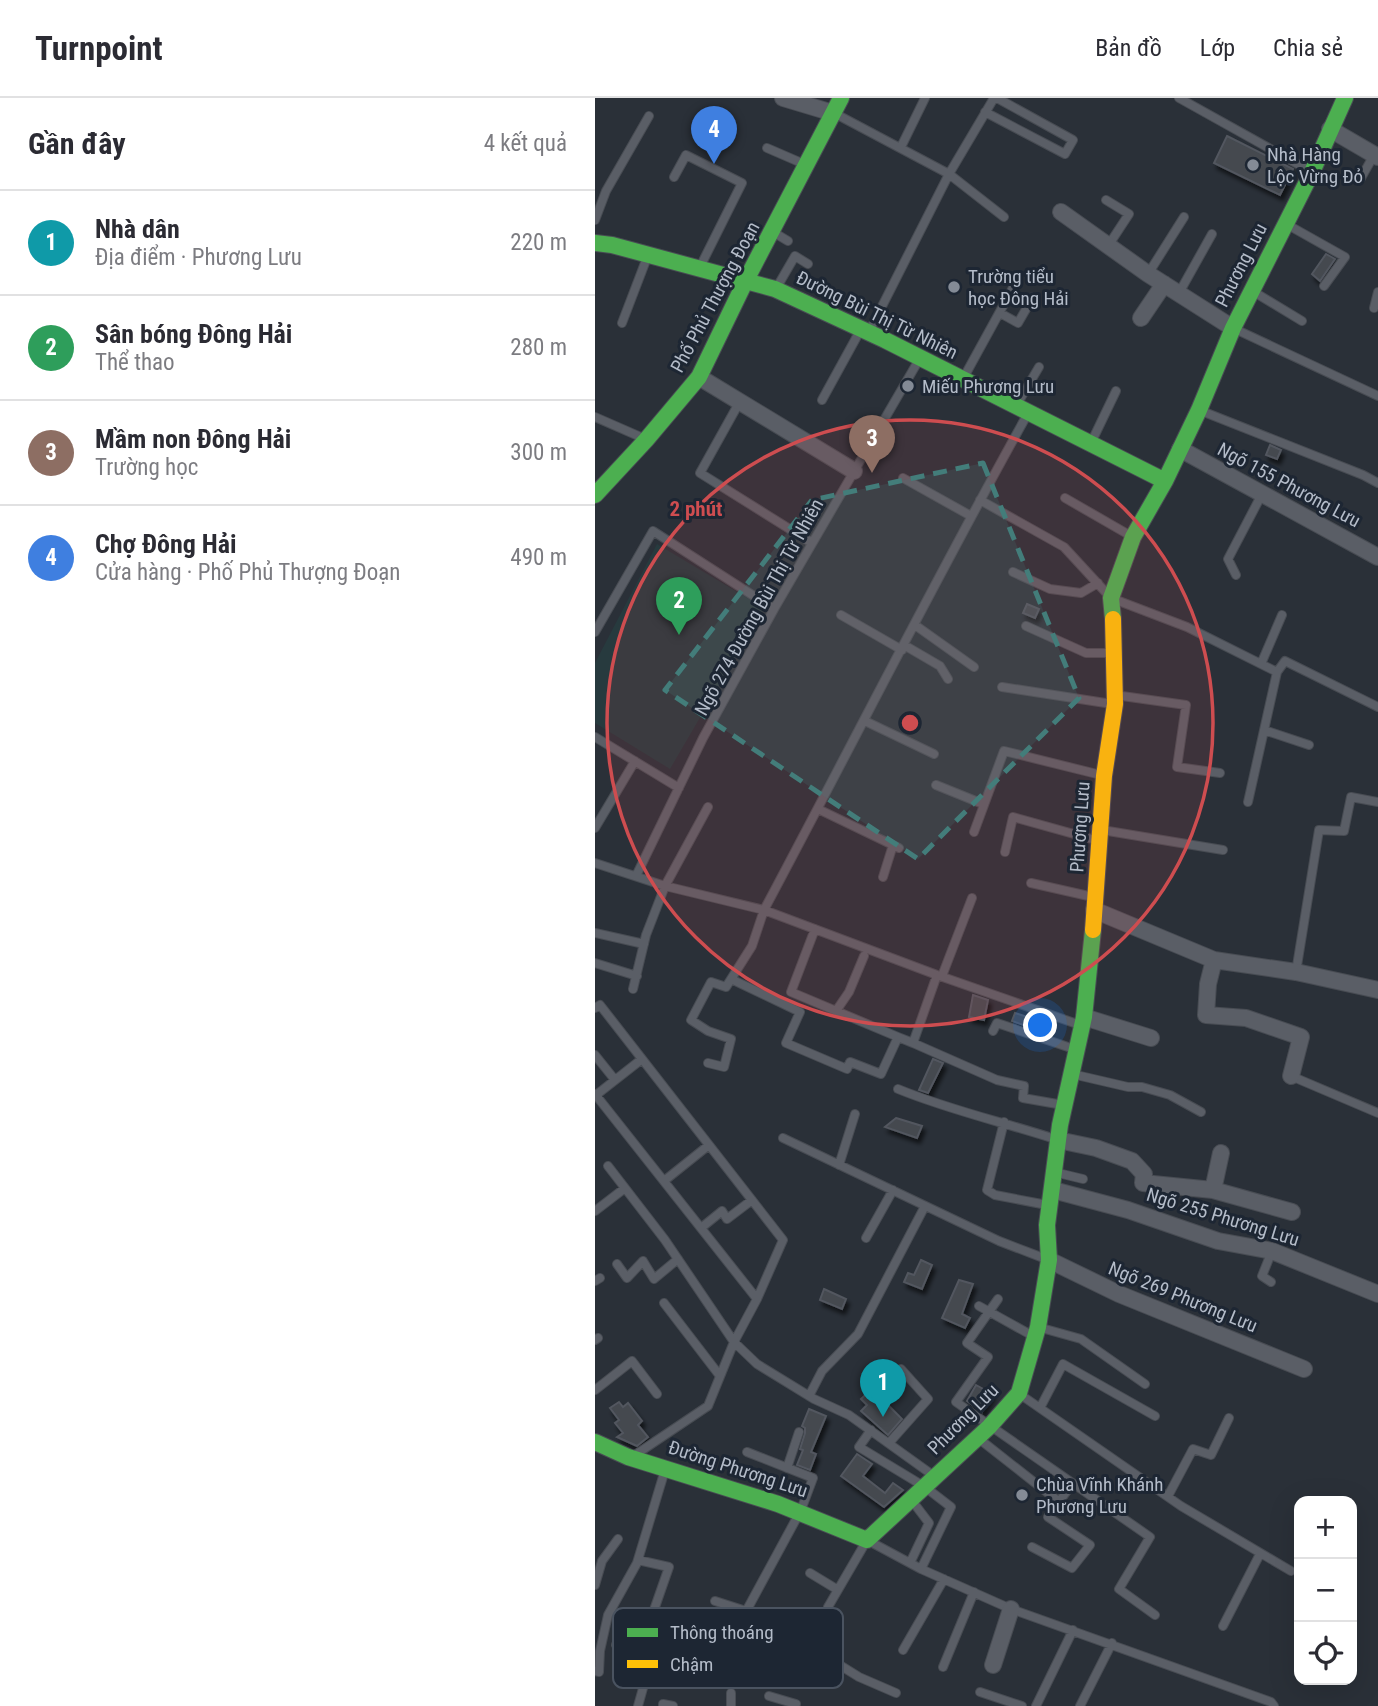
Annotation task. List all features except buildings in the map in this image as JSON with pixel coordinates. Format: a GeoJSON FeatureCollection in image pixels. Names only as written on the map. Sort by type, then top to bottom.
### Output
{"type":"FeatureCollection","features":[{"type":"Feature","properties":{"kind":"street"},"geometry":{"type":"LineString","coordinates":[[783,98],[837,105]]}},
{"type":"Feature","properties":{"kind":"street","name":"Phương Lưu"},"geometry":{"type":"LineString","coordinates":[[867,1540],[983,1432],[1019,1393],[1037,1332],[1049,1260],[1048,1225],[1058,1140],[1083,1021],[1104,776],[1115,700],[1111,598],[1133,537],[1165,481],[1199,410],[1233,328],[1313,173],[1345,98]]}},
{"type":"Feature","properties":{"kind":"street","name":"Phố Phủ Thượng Đoạn"},"geometry":{"type":"LineString","coordinates":[[595,495],[699,377],[837,105]]}},
{"type":"Feature","properties":{"kind":"street"},"geometry":{"type":"LineString","coordinates":[[1330,129],[1376,156]]}},
{"type":"Feature","properties":{"kind":"street"},"geometry":{"type":"LineString","coordinates":[[1061,212],[1148,274],[1233,328]]}},
{"type":"Feature","properties":{"kind":"street","name":"Đường Bùi Thị Từ Nhiên"},"geometry":{"type":"LineString","coordinates":[[595,243],[775,289],[920,358],[1165,481]]}},
{"type":"Feature","properties":{"kind":"street"},"geometry":{"type":"LineString","coordinates":[[1141,318],[1164,284]]}},
{"type":"Feature","properties":{"kind":"street"},"geometry":{"type":"LineString","coordinates":[[699,377],[854,471]]}},
{"type":"Feature","properties":{"kind":"street","name":"Ngõ 155 Phương Lưu"},"geometry":{"type":"LineString","coordinates":[[1180,449],[1378,557]]}},
{"type":"Feature","properties":{"kind":"street"},"geometry":{"type":"LineString","coordinates":[[1095,904],[1214,960],[1296,972],[1378,990]]}},
{"type":"Feature","properties":{"kind":"street"},"geometry":{"type":"LineString","coordinates":[[1214,960],[1208,984],[1206,1015],[1246,1018],[1301,1037],[1291,1076]]}},
{"type":"Feature","properties":{"kind":"street"},"geometry":{"type":"LineString","coordinates":[[1083,1021],[1151,1038]]}},
{"type":"Feature","properties":{"kind":"street"},"geometry":{"type":"LineString","coordinates":[[1058,1140],[1095,1148],[1132,1161],[1144,1174],[1143,1183],[1213,1190],[1292,1212]]}},
{"type":"Feature","properties":{"kind":"street"},"geometry":{"type":"LineString","coordinates":[[1213,1190],[1221,1153]]}},
{"type":"Feature","properties":{"kind":"street","name":"Ngõ 255 Phương Lưu"},"geometry":{"type":"LineString","coordinates":[[1051,1198],[1128,1210],[1218,1241],[1272,1251],[1378,1294]]}},
{"type":"Feature","properties":{"kind":"street","name":"Ngõ 269 Phương Lưu"},"geometry":{"type":"LineString","coordinates":[[1049,1260],[1108,1289],[1304,1369]]}},
{"type":"Feature","properties":{"kind":"street","name":"Đường Phương Lưu"},"geometry":{"type":"LineString","coordinates":[[599,1447],[801,1510],[867,1540]]}},
{"type":"Feature","properties":{"kind":"street"},"geometry":{"type":"LineString","coordinates":[[993,1665],[1011,1609]]}},
{"type":"Feature","properties":{"kind":"lane"},"geometry":{"type":"LineString","coordinates":[[901,147],[925,98]]}},
{"type":"Feature","properties":{"kind":"lane"},"geometry":{"type":"LineString","coordinates":[[823,400],[865,331],[949,174],[985,112],[995,98],[1073,140],[1065,154],[985,112]]}},
{"type":"Feature","properties":{"kind":"lane"},"geometry":{"type":"LineString","coordinates":[[1179,98],[1196,102],[1313,173]]}},
{"type":"Feature","properties":{"kind":"lane"},"geometry":{"type":"LineString","coordinates":[[837,105],[901,147],[949,174],[1004,217]]}},
{"type":"Feature","properties":{"kind":"lane"},"geometry":{"type":"LineString","coordinates":[[595,220],[606,191],[649,116]]}},
{"type":"Feature","properties":{"kind":"lane"},"geometry":{"type":"LineString","coordinates":[[767,148],[807,165]]}},
{"type":"Feature","properties":{"kind":"lane"},"geometry":{"type":"LineString","coordinates":[[674,177],[686,155],[742,183],[699,269]]}},
{"type":"Feature","properties":{"kind":"lane"},"geometry":{"type":"LineString","coordinates":[[1361,178],[1376,156]]}},
{"type":"Feature","properties":{"kind":"lane"},"geometry":{"type":"LineString","coordinates":[[1107,200],[1129,214],[1108,246]]}},
{"type":"Feature","properties":{"kind":"lane"},"geometry":{"type":"LineString","coordinates":[[1148,274],[1184,217]]}},
{"type":"Feature","properties":{"kind":"lane"},"geometry":{"type":"LineString","coordinates":[[1286,223],[1345,257],[1324,286]]}},
{"type":"Feature","properties":{"kind":"lane"},"geometry":{"type":"LineString","coordinates":[[773,233],[788,241]]}},
{"type":"Feature","properties":{"kind":"lane"},"geometry":{"type":"LineString","coordinates":[[1178,293],[1212,234]]}},
{"type":"Feature","properties":{"kind":"lane"},"geometry":{"type":"LineString","coordinates":[[622,323],[648,255]]}},
{"type":"Feature","properties":{"kind":"lane"},"geometry":{"type":"LineString","coordinates":[[775,289],[795,256],[808,264]]}},
{"type":"Feature","properties":{"kind":"lane"},"geometry":{"type":"LineString","coordinates":[[963,380],[1014,286]]}},
{"type":"Feature","properties":{"kind":"lane"},"geometry":{"type":"LineString","coordinates":[[1252,290],[1302,321]]}},
{"type":"Feature","properties":{"kind":"lane"},"geometry":{"type":"LineString","coordinates":[[1374,308],[1378,292]]}},
{"type":"Feature","properties":{"kind":"lane"},"geometry":{"type":"LineString","coordinates":[[1000,313],[1018,323],[1033,297]]}},
{"type":"Feature","properties":{"kind":"lane"},"geometry":{"type":"LineString","coordinates":[[1233,328],[1378,396]]}},
{"type":"Feature","properties":{"kind":"lane","name":"Ngõ 274 Đường Bùi Thị Từ Nhiên"},"geometry":{"type":"LineString","coordinates":[[636,876],[679,788],[774,609],[920,358]]}},
{"type":"Feature","properties":{"kind":"lane"},"geometry":{"type":"LineString","coordinates":[[708,1063],[724,1067],[731,1039],[708,1031],[691,1020],[711,982],[726,987],[752,946],[764,910],[980,500],[1023,409],[1039,367]]}},
{"type":"Feature","properties":{"kind":"lane"},"geometry":{"type":"LineString","coordinates":[[1091,443],[1116,391]]}},
{"type":"Feature","properties":{"kind":"lane"},"geometry":{"type":"LineString","coordinates":[[739,403],[700,473],[812,543]]}},
{"type":"Feature","properties":{"kind":"lane"},"geometry":{"type":"LineString","coordinates":[[1199,410],[1378,483]]}},
{"type":"Feature","properties":{"kind":"lane"},"geometry":{"type":"LineString","coordinates":[[595,417],[646,440]]}},
{"type":"Feature","properties":{"kind":"lane"},"geometry":{"type":"LineString","coordinates":[[903,478],[971,516]]}},
{"type":"Feature","properties":{"kind":"lane"},"geometry":{"type":"LineString","coordinates":[[1236,575],[1228,559],[1262,494]]}},
{"type":"Feature","properties":{"kind":"lane"},"geometry":{"type":"LineString","coordinates":[[1065,498],[1133,537]]}},
{"type":"Feature","properties":{"kind":"lane"},"geometry":{"type":"LineString","coordinates":[[980,500],[1064,547],[1111,598],[1187,627],[1277,672]]}},
{"type":"Feature","properties":{"kind":"lane"},"geometry":{"type":"LineString","coordinates":[[595,632],[653,531],[774,609]]}},
{"type":"Feature","properties":{"kind":"lane"},"geometry":{"type":"LineString","coordinates":[[1013,572],[1050,589],[1081,593],[1098,583]]}},
{"type":"Feature","properties":{"kind":"lane"},"geometry":{"type":"LineString","coordinates":[[841,615],[940,666],[948,679]]}},
{"type":"Feature","properties":{"kind":"lane"},"geometry":{"type":"LineString","coordinates":[[1261,664],[1282,615]]}},
{"type":"Feature","properties":{"kind":"lane"},"geometry":{"type":"LineString","coordinates":[[915,625],[974,667]]}},
{"type":"Feature","properties":{"kind":"lane"},"geometry":{"type":"LineString","coordinates":[[1027,626],[1086,653],[1115,653]]}},
{"type":"Feature","properties":{"kind":"lane"},"geometry":{"type":"LineString","coordinates":[[1248,802],[1277,672],[1285,661],[1378,708]]}},
{"type":"Feature","properties":{"kind":"lane"},"geometry":{"type":"LineString","coordinates":[[1002,687],[1186,705],[1177,766],[1220,773]]}},
{"type":"Feature","properties":{"kind":"lane"},"geometry":{"type":"LineString","coordinates":[[865,721],[934,754]]}},
{"type":"Feature","properties":{"kind":"lane"},"geometry":{"type":"LineString","coordinates":[[1264,730],[1309,745]]}},
{"type":"Feature","properties":{"kind":"lane"},"geometry":{"type":"LineString","coordinates":[[595,737],[679,788]]}},
{"type":"Feature","properties":{"kind":"lane"},"geometry":{"type":"LineString","coordinates":[[974,832],[1004,751],[1104,776]]}},
{"type":"Feature","properties":{"kind":"lane"},"geometry":{"type":"LineString","coordinates":[[595,828],[635,761]]}},
{"type":"Feature","properties":{"kind":"lane"},"geometry":{"type":"LineString","coordinates":[[936,785],[983,804]]}},
{"type":"Feature","properties":{"kind":"lane"},"geometry":{"type":"LineString","coordinates":[[1296,972],[1319,830],[1344,831],[1350,796],[1378,802]]}},
{"type":"Feature","properties":{"kind":"lane"},"geometry":{"type":"LineString","coordinates":[[633,989],[644,944],[665,886],[708,807]]}},
{"type":"Feature","properties":{"kind":"lane"},"geometry":{"type":"LineString","coordinates":[[818,808],[896,846],[883,877]]}},
{"type":"Feature","properties":{"kind":"lane"},"geometry":{"type":"LineString","coordinates":[[1005,852],[1013,817],[1099,835],[1223,850]]}},
{"type":"Feature","properties":{"kind":"lane"},"geometry":{"type":"LineString","coordinates":[[595,863],[665,886],[764,910],[939,976],[1083,1021]]}},
{"type":"Feature","properties":{"kind":"lane"},"geometry":{"type":"LineString","coordinates":[[1031,883],[1095,904]]}},
{"type":"Feature","properties":{"kind":"lane"},"geometry":{"type":"LineString","coordinates":[[913,1042],[972,898]]}},
{"type":"Feature","properties":{"kind":"lane"},"geometry":{"type":"LineString","coordinates":[[815,929],[790,992],[913,1042],[997,1080],[1024,1086],[1023,1098],[1065,1106]]}},
{"type":"Feature","properties":{"kind":"lane"},"geometry":{"type":"LineString","coordinates":[[595,933],[644,944]]}},
{"type":"Feature","properties":{"kind":"lane"},"geometry":{"type":"LineString","coordinates":[[836,1011],[849,992],[863,956]]}},
{"type":"Feature","properties":{"kind":"lane"},"geometry":{"type":"LineString","coordinates":[[595,963],[637,976]]}},
{"type":"Feature","properties":{"kind":"lane"},"geometry":{"type":"LineString","coordinates":[[731,979],[800,1012],[786,1043],[847,1069],[850,1062],[881,1074],[898,1037]]}},
{"type":"Feature","properties":{"kind":"lane"},"geometry":{"type":"LineString","coordinates":[[597,1006],[642,1059],[783,1240],[757,1299],[734,1342],[708,1406],[630,1458]]}},
{"type":"Feature","properties":{"kind":"lane"},"geometry":{"type":"LineString","coordinates":[[993,1031],[996,1023],[1077,1050]]}},
{"type":"Feature","properties":{"kind":"lane"},"geometry":{"type":"LineString","coordinates":[[595,1055],[615,1080]]}},
{"type":"Feature","properties":{"kind":"lane"},"geometry":{"type":"LineString","coordinates":[[642,1059],[596,1094],[757,1299]]}},
{"type":"Feature","properties":{"kind":"lane"},"geometry":{"type":"LineString","coordinates":[[1072,1074],[1128,1087],[1142,1087],[1170,1096],[1201,1112]]}},
{"type":"Feature","properties":{"kind":"lane"},"geometry":{"type":"LineString","coordinates":[[1291,1076],[1378,1113]]}},
{"type":"Feature","properties":{"kind":"lane"},"geometry":{"type":"LineString","coordinates":[[898,1089],[936,1105],[1004,1122],[1058,1140]]}},
{"type":"Feature","properties":{"kind":"lane"},"geometry":{"type":"LineString","coordinates":[[839,1165],[855,1114]]}},
{"type":"Feature","properties":{"kind":"lane"},"geometry":{"type":"LineString","coordinates":[[1004,1122],[986,1190],[995,1195],[1051,1198]]}},
{"type":"Feature","properties":{"kind":"lane"},"geometry":{"type":"LineString","coordinates":[[783,1138],[999,1241],[1049,1260]]}},
{"type":"Feature","properties":{"kind":"lane"},"geometry":{"type":"LineString","coordinates":[[664,1181],[709,1145]]}},
{"type":"Feature","properties":{"kind":"lane"},"geometry":{"type":"LineString","coordinates":[[608,1166],[678,1259],[734,1342],[757,1364],[871,1430],[930,1482],[951,1507],[921,1569]]}},
{"type":"Feature","properties":{"kind":"lane"},"geometry":{"type":"LineString","coordinates":[[1054,1172],[1083,1179]]}},
{"type":"Feature","properties":{"kind":"lane"},"geometry":{"type":"LineString","coordinates":[[595,1211],[625,1188]]}},
{"type":"Feature","properties":{"kind":"lane"},"geometry":{"type":"LineString","coordinates":[[866,1238],[893,1190]]}},
{"type":"Feature","properties":{"kind":"lane"},"geometry":{"type":"LineString","coordinates":[[701,1228],[722,1212],[727,1219],[752,1200]]}},
{"type":"Feature","properties":{"kind":"lane"},"geometry":{"type":"LineString","coordinates":[[809,1396],[822,1371],[858,1334],[925,1206]]}},
{"type":"Feature","properties":{"kind":"lane"},"geometry":{"type":"LineString","coordinates":[[1271,1282],[1262,1276],[1272,1251]]}},
{"type":"Feature","properties":{"kind":"lane"},"geometry":{"type":"LineString","coordinates":[[617,1264],[627,1278],[643,1261],[654,1279],[678,1259]]}},
{"type":"Feature","properties":{"kind":"lane"},"geometry":{"type":"LineString","coordinates":[[997,1299],[967,1343],[988,1357],[956,1402],[983,1432],[1058,1501]]}},
{"type":"Feature","properties":{"kind":"lane"},"geometry":{"type":"LineString","coordinates":[[664,1303],[720,1376]]}},
{"type":"Feature","properties":{"kind":"lane"},"geometry":{"type":"LineString","coordinates":[[979,1306],[1037,1332],[1081,1339],[1146,1384]]}},
{"type":"Feature","properties":{"kind":"lane"},"geometry":{"type":"LineString","coordinates":[[595,1390],[632,1361],[657,1394]]}},
{"type":"Feature","properties":{"kind":"lane"},"geometry":{"type":"LineString","coordinates":[[1040,1408],[1063,1364],[1155,1416]]}},
{"type":"Feature","properties":{"kind":"lane"},"geometry":{"type":"LineString","coordinates":[[888,1443],[928,1399],[901,1369]]}},
{"type":"Feature","properties":{"kind":"lane"},"geometry":{"type":"LineString","coordinates":[[1019,1393],[1168,1496],[1291,1571]]}},
{"type":"Feature","properties":{"kind":"lane"},"geometry":{"type":"LineString","coordinates":[[1168,1496],[1193,1449],[1210,1455],[1229,1418]]}},
{"type":"Feature","properties":{"kind":"lane"},"geometry":{"type":"LineString","coordinates":[[871,1430],[859,1447],[930,1482]]}},
{"type":"Feature","properties":{"kind":"lane"},"geometry":{"type":"LineString","coordinates":[[787,1468],[799,1432]]}},
{"type":"Feature","properties":{"kind":"lane"},"geometry":{"type":"LineString","coordinates":[[983,1432],[1072,1484],[1150,1537],[1119,1590],[1155,1615]]}},
{"type":"Feature","properties":{"kind":"lane"},"geometry":{"type":"LineString","coordinates":[[747,1452],[813,1478],[801,1510],[748,1608]]}},
{"type":"Feature","properties":{"kind":"lane"},"geometry":{"type":"LineString","coordinates":[[595,1671],[599,1672],[600,1651],[608,1615],[638,1560],[666,1467]]}},
{"type":"Feature","properties":{"kind":"lane"},"geometry":{"type":"LineString","coordinates":[[1032,1547],[1072,1569],[1090,1545],[1048,1517],[1072,1484]]}},
{"type":"Feature","properties":{"kind":"lane"},"geometry":{"type":"LineString","coordinates":[[910,1563],[929,1523],[912,1500]]}},
{"type":"Feature","properties":{"kind":"lane"},"geometry":{"type":"LineString","coordinates":[[595,1585],[602,1561],[618,1539]]}},
{"type":"Feature","properties":{"kind":"lane"},"geometry":{"type":"LineString","coordinates":[[828,1608],[867,1540],[921,1569],[1011,1609],[1112,1643],[1272,1704]]}},
{"type":"Feature","properties":{"kind":"lane"},"geometry":{"type":"LineString","coordinates":[[1223,1626],[1261,1554]]}},
{"type":"Feature","properties":{"kind":"lane"},"geometry":{"type":"LineString","coordinates":[[638,1560],[669,1567],[655,1608]]}},
{"type":"Feature","properties":{"kind":"lane"},"geometry":{"type":"LineString","coordinates":[[810,1573],[838,1590]]}},
{"type":"Feature","properties":{"kind":"lane"},"geometry":{"type":"LineString","coordinates":[[903,1650],[944,1579]]}},
{"type":"Feature","properties":{"kind":"lane"},"geometry":{"type":"LineString","coordinates":[[943,1667],[974,1592]]}},
{"type":"Feature","properties":{"kind":"lane"},"geometry":{"type":"LineString","coordinates":[[715,1601],[737,1608]]}},
{"type":"Feature","properties":{"kind":"lane"},"geometry":{"type":"LineString","coordinates":[[1036,1706],[1073,1630]]}},
{"type":"Feature","properties":{"kind":"lane"},"geometry":{"type":"LineString","coordinates":[[1080,1706],[1112,1643]]}},
{"type":"Feature","properties":{"kind":"lane"},"geometry":{"type":"LineString","coordinates":[[843,1667],[896,1693]]}},
{"type":"Feature","properties":{"kind":"lane"},"geometry":{"type":"LineString","coordinates":[[638,1706],[643,1688]]}},
{"type":"Feature","properties":{"kind":"lane"},"geometry":{"type":"LineString","coordinates":[[980,1692],[1022,1706]]}},
{"type":"Feature","properties":{"kind":"lane"},"geometry":{"type":"LineString","coordinates":[[731,1693],[731,1706]]}},
{"type":"Feature","properties":{"kind":"lane"},"geometry":{"type":"LineString","coordinates":[[769,1696],[796,1704],[795,1706]]}},
{"type":"Feature","properties":{"kind":"lane"},"geometry":{"type":"LineString","coordinates":[[663,1706],[673,1706]]}},
{"type":"Feature","properties":{"kind":"highlighted area"},"geometry":{"type":"Polygon","coordinates":[[[983,463],[1079,698],[918,859],[665,690],[812,500],[983,463]]]}},
{"type":"Feature","properties":{"kind":"green space"},"geometry":{"type":"Polygon","coordinates":[[[657,544],[764,608],[670,769],[595,723],[595,663],[657,544]]]}},
{"type":"Feature","properties":{"kind":"traffic: fast"},"geometry":{"type":"LineString","coordinates":[[595,495],[699,377],[841,98]]}},
{"type":"Feature","properties":{"kind":"traffic: fast"},"geometry":{"type":"LineString","coordinates":[[1113,619],[1111,598],[1133,537],[1165,481],[1199,410],[1233,328],[1312,172],[1345,98]]}},
{"type":"Feature","properties":{"kind":"traffic: fast"},"geometry":{"type":"LineString","coordinates":[[595,243],[612,245],[775,289],[885,340],[1165,481]]}},
{"type":"Feature","properties":{"kind":"traffic: fast"},"geometry":{"type":"LineString","coordinates":[[595,1442],[628,1457],[778,1504],[867,1540],[989,1427],[1019,1393],[1038,1327],[1049,1260],[1047,1225],[1060,1125],[1084,1017],[1093,930]]}},
{"type":"Feature","properties":{"kind":"traffic: slow"},"geometry":{"type":"LineString","coordinates":[[1093,930],[1104,776],[1115,704],[1113,619]]}},
{"type":"Feature","properties":{"kind":"place","name":"Chợ Đông Hải"},"geometry":{"type":"Point","coordinates":[714,164]}},
{"type":"Feature","properties":{"kind":"place","name":"Nhà Hàng Lộc Vừng Đỏ"},"geometry":{"type":"Point","coordinates":[1253,165]}},
{"type":"Feature","properties":{"kind":"place","name":"Trường tiểu học Đông Hải"},"geometry":{"type":"Point","coordinates":[954,287]}},
{"type":"Feature","properties":{"kind":"place","name":"Miếu Phương Lưu"},"geometry":{"type":"Point","coordinates":[908,386]}},
{"type":"Feature","properties":{"kind":"place","name":"Mầm non Đông Hải"},"geometry":{"type":"Point","coordinates":[872,473]}},
{"type":"Feature","properties":{"kind":"place","name":"Sân bóng Đông Hải"},"geometry":{"type":"Point","coordinates":[679,635]}},
{"type":"Feature","properties":{"kind":"place","name":"Nhà dân"},"geometry":{"type":"Point","coordinates":[883,1417]}},
{"type":"Feature","properties":{"kind":"place","name":"Chùa Vĩnh Khánh Phương Lưu"},"geometry":{"type":"Point","coordinates":[1022,1495]}}]}
